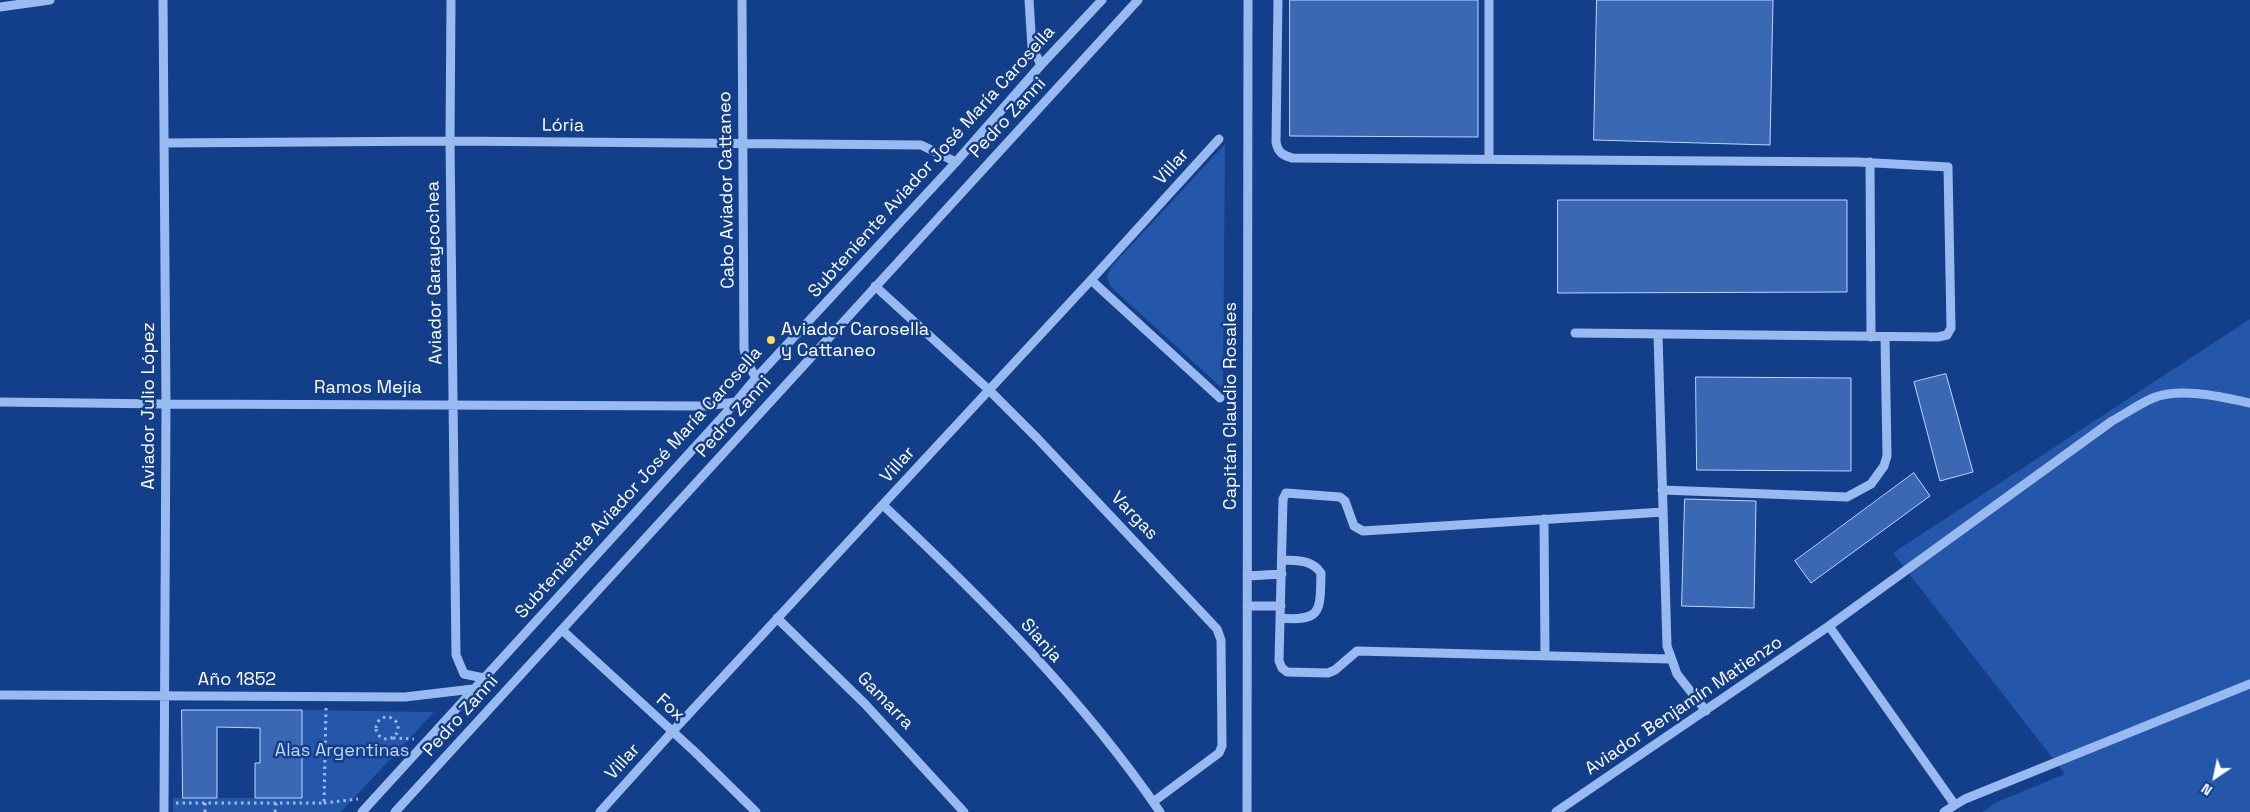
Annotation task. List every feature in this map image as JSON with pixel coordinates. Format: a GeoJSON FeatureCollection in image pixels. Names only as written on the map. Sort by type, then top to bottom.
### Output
{"type":"FeatureCollection","features":[{"type":"Feature","properties":{"kind":"street"},"geometry":{"type":"LineString","coordinates":[[0,7],[50,0]]}},
{"type":"Feature","properties":{"kind":"street","name":"Aviador Julio López"},"geometry":{"type":"LineString","coordinates":[[163,0],[166,404],[163,696],[164,808]]}},
{"type":"Feature","properties":{"kind":"street","name":"Aviador Garaycochea"},"geometry":{"type":"LineString","coordinates":[[451,0],[450,141],[456,655],[464,674],[484,678]]}},
{"type":"Feature","properties":{"kind":"street","name":"Cabo Aviador Cattaneo"},"geometry":{"type":"LineString","coordinates":[[742,0],[744,349],[756,378]]}},
{"type":"Feature","properties":{"kind":"street"},"geometry":{"type":"LineString","coordinates":[[1029,0],[1032,47],[1041,65]]}},
{"type":"Feature","properties":{"kind":"street","name":"Subteniente Aviador José María Carosella"},"geometry":{"type":"LineString","coordinates":[[362,812],[1102,0]]}},
{"type":"Feature","properties":{"kind":"street","name":"Pedro Zanni"},"geometry":{"type":"LineString","coordinates":[[395,812],[1138,0]]}},
{"type":"Feature","properties":{"kind":"street","name":"Capitán Claudio Rosales"},"geometry":{"type":"LineString","coordinates":[[1247,812],[1248,0]]}},
{"type":"Feature","properties":{"kind":"street"},"geometry":{"type":"LineString","coordinates":[[1278,0],[1276,142],[1277,149],[1283,155],[1292,158],[1870,162],[1948,167],[1951,328],[1948,335],[1938,337],[1575,333]]}},
{"type":"Feature","properties":{"kind":"street"},"geometry":{"type":"LineString","coordinates":[[1489,0],[1489,159]]}},
{"type":"Feature","properties":{"kind":"street","name":"Villar"},"geometry":{"type":"LineString","coordinates":[[600,812],[1219,139]]}},
{"type":"Feature","properties":{"kind":"street","name":"Lória"},"geometry":{"type":"LineString","coordinates":[[165,142],[450,141],[921,145],[956,162]]}},
{"type":"Feature","properties":{"kind":"street"},"geometry":{"type":"LineString","coordinates":[[1870,162],[1871,336]]}},
{"type":"Feature","properties":{"kind":"street"},"geometry":{"type":"LineString","coordinates":[[1091,280],[1220,398]]}},
{"type":"Feature","properties":{"kind":"street","name":"Vargas"},"geometry":{"type":"LineString","coordinates":[[875,286],[989,390],[1218,629],[1221,640],[1222,746],[1219,753],[1153,802]]}},
{"type":"Feature","properties":{"kind":"street"},"geometry":{"type":"LineString","coordinates":[[1658,335],[1666,646],[1678,674],[1706,711]]}},
{"type":"Feature","properties":{"kind":"street"},"geometry":{"type":"LineString","coordinates":[[1662,490],[1847,496],[1860,491],[1878,476],[1887,456],[1884,336]]}},
{"type":"Feature","properties":{"kind":"street","name":"Aviador Benjamín Matienzo"},"geometry":{"type":"LineString","coordinates":[[1556,812],[1829,626],[2112,421],[2154,398],[2193,394],[2250,403]]}},
{"type":"Feature","properties":{"kind":"street","name":"Ramos Mejía"},"geometry":{"type":"LineString","coordinates":[[0,402],[706,406],[736,402]]}},
{"type":"Feature","properties":{"kind":"street"},"geometry":{"type":"LineString","coordinates":[[1663,512],[1363,531],[1354,526],[1345,501],[1340,497],[1286,493],[1283,498],[1279,661],[1282,668],[1287,672],[1328,673],[1335,670],[1357,651],[1670,659]]}},
{"type":"Feature","properties":{"kind":"street","name":"Sianja"},"geometry":{"type":"LineString","coordinates":[[883,505],[1028,649],[1122,760],[1160,812]]}},
{"type":"Feature","properties":{"kind":"street"},"geometry":{"type":"LineString","coordinates":[[1544,519],[1545,656]]}},
{"type":"Feature","properties":{"kind":"street"},"geometry":{"type":"LineString","coordinates":[[1280,618],[1307,618],[1320,606],[1321,573],[1310,562],[1282,560]]}},
{"type":"Feature","properties":{"kind":"street"},"geometry":{"type":"LineString","coordinates":[[1247,576],[1282,574]]}},
{"type":"Feature","properties":{"kind":"street"},"geometry":{"type":"LineString","coordinates":[[1247,606],[1281,606]]}},
{"type":"Feature","properties":{"kind":"street","name":"Gamarra"},"geometry":{"type":"LineString","coordinates":[[777,618],[865,704],[964,812]]}},
{"type":"Feature","properties":{"kind":"street"},"geometry":{"type":"LineString","coordinates":[[1829,626],[1955,805]]}},
{"type":"Feature","properties":{"kind":"street","name":"Fox"},"geometry":{"type":"LineString","coordinates":[[562,630],[756,812]]}},
{"type":"Feature","properties":{"kind":"street"},"geometry":{"type":"LineString","coordinates":[[1944,812],[1965,799],[2250,684]]}},
{"type":"Feature","properties":{"kind":"street","name":"Año 1852"},"geometry":{"type":"LineString","coordinates":[[0,695],[405,698],[473,689]]}},
{"type":"Feature","properties":{"kind":"path"},"geometry":{"type":"LineString","coordinates":[[324,803],[326,697]]}},
{"type":"Feature","properties":{"kind":"path"},"geometry":{"type":"LineString","coordinates":[[385,717],[395,720],[398,726],[396,736],[389,739],[382,738],[376,728],[378,721],[385,717]]}},
{"type":"Feature","properties":{"kind":"path"},"geometry":{"type":"LineString","coordinates":[[164,808],[205,803],[324,803],[375,797]]}},
{"type":"Feature","properties":{"kind":"path"},"geometry":{"type":"LineString","coordinates":[[205,803],[205,812]]}},
{"type":"Feature","properties":{"kind":"path"},"geometry":{"type":"LineString","coordinates":[[275,812],[276,803]]}},
{"type":"Feature","properties":{"kind":"green space"},"geometry":{"type":"Polygon","coordinates":[[[1225,144],[1223,389],[1111,287],[1107,277],[1112,266],[1225,144]]]}},
{"type":"Feature","properties":{"kind":"green space"},"geometry":{"type":"Polygon","coordinates":[[[2250,319],[2250,812],[1982,812],[1997,802],[2065,774],[1893,553],[2250,319]]]}},
{"type":"Feature","properties":{"kind":"green space","name":"Alas Argentinas"},"geometry":{"type":"Polygon","coordinates":[[[302,710],[434,712],[341,812],[173,812],[173,798],[302,798],[302,710]]]}},
{"type":"Feature","properties":{"kind":"building"},"geometry":{"type":"Polygon","coordinates":[[[1290,0],[1478,0],[1478,137],[1290,136],[1290,0]]]}},
{"type":"Feature","properties":{"kind":"building"},"geometry":{"type":"Polygon","coordinates":[[[1597,0],[1773,0],[1770,145],[1594,140],[1597,0]]]}},
{"type":"Feature","properties":{"kind":"building"},"geometry":{"type":"Polygon","coordinates":[[[1558,200],[1847,200],[1847,292],[1558,293],[1558,200]]]}},
{"type":"Feature","properties":{"kind":"building"},"geometry":{"type":"Polygon","coordinates":[[[1946,374],[1973,472],[1940,481],[1914,382],[1946,374]]]}},
{"type":"Feature","properties":{"kind":"building"},"geometry":{"type":"Polygon","coordinates":[[[1696,377],[1851,378],[1851,471],[1697,470],[1696,377]]]}},
{"type":"Feature","properties":{"kind":"building"},"geometry":{"type":"Polygon","coordinates":[[[1914,473],[1930,496],[1811,583],[1795,561],[1914,473]]]}},
{"type":"Feature","properties":{"kind":"building"},"geometry":{"type":"Polygon","coordinates":[[[1685,499],[1756,501],[1754,608],[1682,606],[1685,499]]]}},
{"type":"Feature","properties":{"kind":"building"},"geometry":{"type":"Polygon","coordinates":[[[182,710],[302,710],[302,798],[255,798],[255,763],[260,763],[260,728],[217,727],[217,798],[183,798],[182,710]]]}},
{"type":"Feature","properties":{"kind":"place","name":"Aviador Carosella y Cattaneo"},"geometry":{"type":"Point","coordinates":[771,340]}}]}
